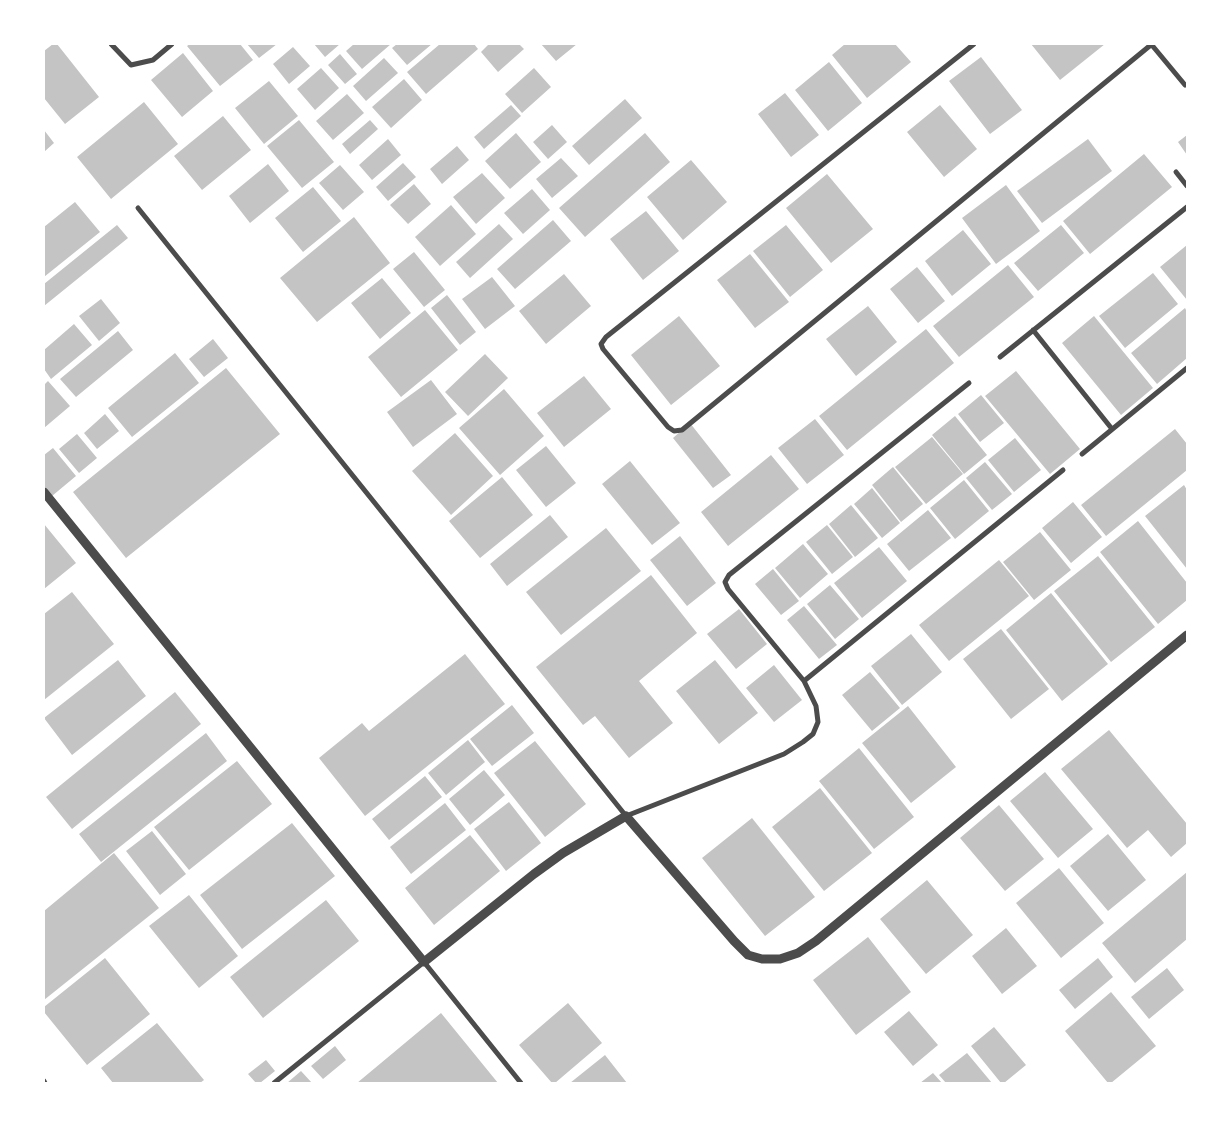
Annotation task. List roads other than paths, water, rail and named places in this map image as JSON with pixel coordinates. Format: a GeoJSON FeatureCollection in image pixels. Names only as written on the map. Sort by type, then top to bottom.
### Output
{"type":"FeatureCollection","features":[{"type":"Feature","properties":{"kind":"street"},"geometry":{"type":"LineString","coordinates":[[111,44],[131,65],[153,60],[172,44]]}},
{"type":"Feature","properties":{"kind":"street"},"geometry":{"type":"LineString","coordinates":[[974,44],[606,337],[601,344],[603,350],[668,427],[674,431],[682,430],[1152,44],[1185,86]]}},
{"type":"Feature","properties":{"kind":"street"},"geometry":{"type":"LineString","coordinates":[[1176,172],[1187,186]]}},
{"type":"Feature","properties":{"kind":"street"},"geometry":{"type":"LineString","coordinates":[[1000,357],[1187,207]]}},
{"type":"Feature","properties":{"kind":"street"},"geometry":{"type":"LineString","coordinates":[[138,208],[626,816],[734,942],[748,955],[762,959],[780,959],[798,952],[816,941],[1187,635]]}},
{"type":"Feature","properties":{"kind":"street"},"geometry":{"type":"LineString","coordinates":[[1033,330],[1112,429]]}},
{"type":"Feature","properties":{"kind":"street"},"geometry":{"type":"LineString","coordinates":[[1082,454],[1187,368]]}},
{"type":"Feature","properties":{"kind":"street"},"geometry":{"type":"LineString","coordinates":[[274,1083],[534,874],[570,849],[626,816],[784,754],[813,734],[818,722],[816,706],[804,681],[728,589],[725,582],[729,575],[969,384]]}},
{"type":"Feature","properties":{"kind":"street"},"geometry":{"type":"LineString","coordinates":[[804,681],[1062,470]]}},
{"type":"Feature","properties":{"kind":"street"},"geometry":{"type":"LineString","coordinates":[[44,492],[521,1083]]}}]}
